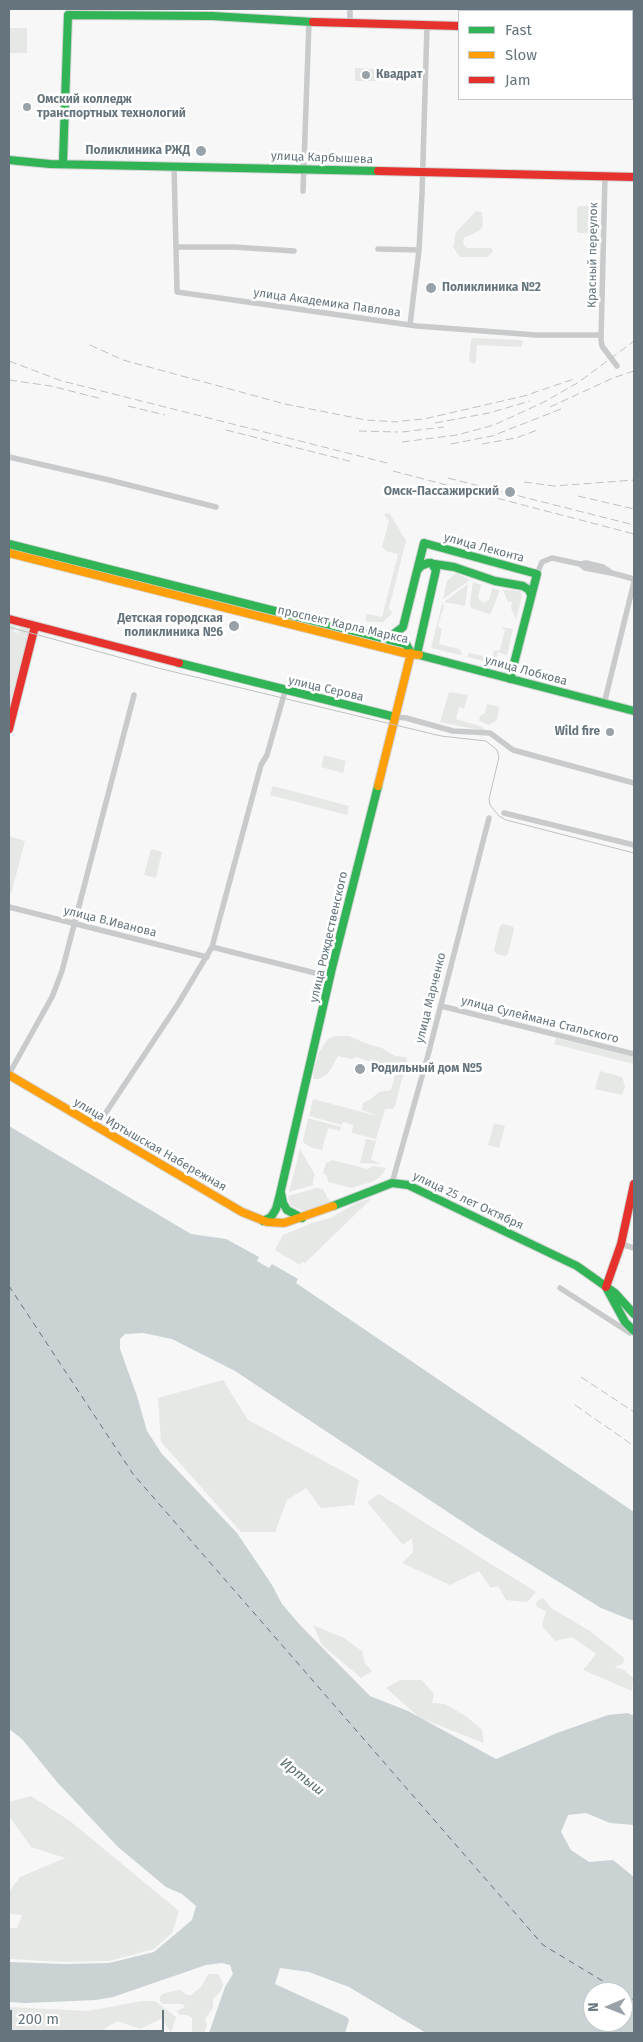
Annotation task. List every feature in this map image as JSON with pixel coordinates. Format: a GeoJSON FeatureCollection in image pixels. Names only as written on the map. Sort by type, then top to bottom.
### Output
{"type":"FeatureCollection","features":[{"type":"Feature","properties":{"kind":"street"},"geometry":{"type":"LineString","coordinates":[[350,9],[350,24]]}},
{"type":"Feature","properties":{"kind":"street"},"geometry":{"type":"LineString","coordinates":[[63,162],[68,12],[212,12],[309,22],[458,26]]}},
{"type":"Feature","properties":{"kind":"street"},"geometry":{"type":"LineString","coordinates":[[303,191],[309,22]]}},
{"type":"Feature","properties":{"kind":"street"},"geometry":{"type":"LineString","coordinates":[[410,325],[419,250],[427,26]]}},
{"type":"Feature","properties":{"kind":"street","name":"улица Карбышева"},"geometry":{"type":"LineString","coordinates":[[9,160],[50,164],[63,162],[634,177]]}},
{"type":"Feature","properties":{"kind":"street","name":"улица Академика Павлова"},"geometry":{"type":"LineString","coordinates":[[174,165],[177,292],[410,325],[536,335],[601,335]]}},
{"type":"Feature","properties":{"kind":"street","name":"Красный переулок"},"geometry":{"type":"LineString","coordinates":[[601,335],[605,176]]}},
{"type":"Feature","properties":{"kind":"street"},"geometry":{"type":"LineString","coordinates":[[176,247],[294,250]]}},
{"type":"Feature","properties":{"kind":"street"},"geometry":{"type":"LineString","coordinates":[[378,249],[419,250]]}},
{"type":"Feature","properties":{"kind":"street"},"geometry":{"type":"LineString","coordinates":[[601,335],[602,346],[617,366]]}},
{"type":"Feature","properties":{"kind":"street"},"geometry":{"type":"LineString","coordinates":[[9,457],[216,507]]}},
{"type":"Feature","properties":{"kind":"street","name":"улица Леконта"},"geometry":{"type":"LineString","coordinates":[[416,571],[424,543],[537,574]]}},
{"type":"Feature","properties":{"kind":"street","name":"проспект Карла Маркса"},"geometry":{"type":"LineString","coordinates":[[9,544],[406,644],[414,654]]}},
{"type":"Feature","properties":{"kind":"street"},"geometry":{"type":"LineString","coordinates":[[17,555],[19,547]]}},
{"type":"Feature","properties":{"kind":"street","name":"проспект Карла Маркса"},"geometry":{"type":"LineString","coordinates":[[9,553],[414,654]]}},
{"type":"Feature","properties":{"kind":"street"},"geometry":{"type":"LineString","coordinates":[[510,679],[540,564],[548,558],[580,564],[586,562],[603,567],[612,573],[634,581],[604,704]]}},
{"type":"Feature","properties":{"kind":"street"},"geometry":{"type":"LineString","coordinates":[[387,639],[403,627],[416,571],[424,564],[431,563],[454,567],[496,581],[523,586],[527,588],[532,596]]}},
{"type":"Feature","properties":{"kind":"street","name":"улица Рождественского"},"geometry":{"type":"LineString","coordinates":[[276,1209],[395,717],[436,570],[431,563]]}},
{"type":"Feature","properties":{"kind":"street"},"geometry":{"type":"LineString","coordinates":[[207,603],[210,594]]}},
{"type":"Feature","properties":{"kind":"street"},"geometry":{"type":"LineString","coordinates":[[253,615],[255,606]]}},
{"type":"Feature","properties":{"kind":"street","name":"улица Серова"},"geometry":{"type":"LineString","coordinates":[[9,619],[285,691],[395,717],[405,717],[453,731],[483,732],[494,735],[513,750],[634,783]]}},
{"type":"Feature","properties":{"kind":"street"},"geometry":{"type":"LineString","coordinates":[[9,729],[35,626]]}},
{"type":"Feature","properties":{"kind":"street","name":"улица Лобкова"},"geometry":{"type":"LineString","coordinates":[[414,654],[634,711]]}},
{"type":"Feature","properties":{"kind":"street"},"geometry":{"type":"LineString","coordinates":[[97,1126],[212,947],[261,764],[267,755],[285,691]]}},
{"type":"Feature","properties":{"kind":"street"},"geometry":{"type":"LineString","coordinates":[[9,1075],[52,997],[62,971],[134,695]]}},
{"type":"Feature","properties":{"kind":"street"},"geometry":{"type":"LineString","coordinates":[[504,813],[634,845]]}},
{"type":"Feature","properties":{"kind":"street","name":"улица Марченко"},"geometry":{"type":"LineString","coordinates":[[392,1183],[441,1006],[489,818]]}},
{"type":"Feature","properties":{"kind":"street","name":"улица В.Иванова"},"geometry":{"type":"LineString","coordinates":[[9,908],[206,957]]}},
{"type":"Feature","properties":{"kind":"street"},"geometry":{"type":"LineString","coordinates":[[212,947],[331,977]]}},
{"type":"Feature","properties":{"kind":"street","name":"улица Сулеймана Стальского"},"geometry":{"type":"LineString","coordinates":[[441,1006],[634,1054]]}},
{"type":"Feature","properties":{"kind":"street","name":"улица Иртышская Набережная"},"geometry":{"type":"LineString","coordinates":[[9,1075],[242,1212],[263,1221],[272,1223],[286,1222]]}},
{"type":"Feature","properties":{"kind":"street","name":"улица 25 лет Октября"},"geometry":{"type":"LineString","coordinates":[[286,1222],[302,1218],[392,1183],[416,1188],[577,1266],[615,1293],[634,1314]]}},
{"type":"Feature","properties":{"kind":"street"},"geometry":{"type":"LineString","coordinates":[[560,1288],[630,1333],[634,1330],[618,1310],[606,1287],[620,1244],[634,1184]]}},
{"type":"Feature","properties":{"kind":"street"},"geometry":{"type":"LineString","coordinates":[[280,1191],[287,1210],[302,1218]]}},
{"type":"Feature","properties":{"kind":"street"},"geometry":{"type":"LineString","coordinates":[[263,1221],[271,1217],[276,1209]]}},
{"type":"Feature","properties":{"kind":"street"},"geometry":{"type":"LineString","coordinates":[[276,1209],[278,1215],[286,1222]]}},
{"type":"Feature","properties":{"kind":"street"},"geometry":{"type":"LineString","coordinates":[[620,1244],[634,1248]]}},
{"type":"Feature","properties":{"kind":"shaded area"},"geometry":{"type":"Polygon","coordinates":[[[9,28],[27,28],[27,53],[9,53],[9,28]]]}},
{"type":"Feature","properties":{"kind":"shaded area","name":"Квадрат"},"geometry":{"type":"Polygon","coordinates":[[[355,68],[377,69],[376,81],[355,81],[355,68]]]}},
{"type":"Feature","properties":{"kind":"shaded area"},"geometry":{"type":"Polygon","coordinates":[[[591,206],[593,208],[593,231],[590,233],[579,233],[577,231],[577,207],[591,206]]]}},
{"type":"Feature","properties":{"kind":"shaded area"},"geometry":{"type":"Polygon","coordinates":[[[476,211],[482,212],[483,226],[479,231],[464,238],[463,244],[467,248],[491,248],[493,251],[487,257],[460,257],[453,247],[456,232],[476,211]]]}},
{"type":"Feature","properties":{"kind":"shaded area"},"geometry":{"type":"Polygon","coordinates":[[[471,339],[521,340],[523,342],[521,347],[477,345],[476,362],[473,364],[469,361],[471,339]]]}},
{"type":"Feature","properties":{"kind":"shaded area"},"geometry":{"type":"Polygon","coordinates":[[[385,513],[390,514],[406,541],[389,608],[392,613],[383,622],[371,622],[365,621],[367,614],[382,617],[398,554],[386,551],[382,547],[389,521],[385,513]]]}},
{"type":"Feature","properties":{"kind":"shaded area"},"geometry":{"type":"Polygon","coordinates":[[[456,573],[470,580],[443,599],[447,581],[456,573]]]}},
{"type":"Feature","properties":{"kind":"shaded area"},"geometry":{"type":"Polygon","coordinates":[[[473,582],[481,585],[478,598],[483,603],[489,600],[492,588],[500,590],[491,613],[471,608],[473,582]]]}},
{"type":"Feature","properties":{"kind":"shaded area"},"geometry":{"type":"Polygon","coordinates":[[[468,584],[465,606],[444,602],[468,584]]]}},
{"type":"Feature","properties":{"kind":"shaded area"},"geometry":{"type":"Polygon","coordinates":[[[503,590],[521,591],[522,597],[516,620],[511,608],[512,601],[508,602],[503,590]]]}},
{"type":"Feature","properties":{"kind":"shaded area"},"geometry":{"type":"Polygon","coordinates":[[[442,604],[444,605],[438,626],[442,629],[439,644],[459,649],[462,652],[461,655],[431,648],[442,604]]]}},
{"type":"Feature","properties":{"kind":"shaded area"},"geometry":{"type":"Polygon","coordinates":[[[9,623],[16,625],[14,632],[18,633],[20,626],[30,629],[31,632],[9,724],[9,623]]]}},
{"type":"Feature","properties":{"kind":"shaded area"},"geometry":{"type":"Polygon","coordinates":[[[501,627],[513,629],[507,655],[498,652],[495,664],[467,657],[470,653],[492,658],[494,651],[500,650],[505,630],[501,627]]]}},
{"type":"Feature","properties":{"kind":"shaded area"},"geometry":{"type":"Polygon","coordinates":[[[449,692],[468,695],[464,709],[459,707],[456,719],[483,727],[484,731],[440,722],[449,692]]]}},
{"type":"Feature","properties":{"kind":"shaded area"},"geometry":{"type":"Polygon","coordinates":[[[487,704],[499,707],[497,720],[489,725],[479,721],[480,716],[485,713],[487,704]]]}},
{"type":"Feature","properties":{"kind":"shaded area"},"geometry":{"type":"Polygon","coordinates":[[[324,755],[346,761],[343,773],[321,767],[324,755]]]}},
{"type":"Feature","properties":{"kind":"shaded area"},"geometry":{"type":"Polygon","coordinates":[[[273,786],[349,806],[347,815],[270,795],[273,786]]]}},
{"type":"Feature","properties":{"kind":"shaded area"},"geometry":{"type":"Polygon","coordinates":[[[9,836],[25,841],[11,894],[9,894],[9,836]]]}},
{"type":"Feature","properties":{"kind":"shaded area"},"geometry":{"type":"Polygon","coordinates":[[[151,849],[162,852],[156,878],[144,875],[151,849]]]}},
{"type":"Feature","properties":{"kind":"shaded area"},"geometry":{"type":"Polygon","coordinates":[[[503,924],[512,926],[514,929],[508,954],[505,956],[496,954],[494,950],[500,926],[503,924]]]}},
{"type":"Feature","properties":{"kind":"shaded area"},"geometry":{"type":"Polygon","coordinates":[[[335,1036],[349,1036],[382,1048],[395,1056],[406,1057],[407,1060],[395,1106],[393,1109],[385,1109],[376,1139],[352,1133],[353,1125],[343,1122],[342,1125],[309,1116],[313,1099],[381,1117],[362,1110],[363,1103],[379,1092],[391,1090],[396,1072],[357,1057],[351,1059],[338,1056],[328,1074],[319,1079],[314,1079],[313,1073],[319,1052],[328,1039],[335,1036]]]}},
{"type":"Feature","properties":{"kind":"shaded area"},"geometry":{"type":"Polygon","coordinates":[[[556,1038],[634,1057],[634,1064],[554,1044],[556,1038]]]}},
{"type":"Feature","properties":{"kind":"shaded area"},"geometry":{"type":"Polygon","coordinates":[[[600,1071],[622,1077],[625,1086],[622,1095],[595,1089],[600,1071]]]}},
{"type":"Feature","properties":{"kind":"shaded area"},"geometry":{"type":"Polygon","coordinates":[[[308,1118],[341,1127],[340,1131],[328,1128],[322,1150],[310,1147],[304,1143],[308,1118]]]}},
{"type":"Feature","properties":{"kind":"shaded area"},"geometry":{"type":"Polygon","coordinates":[[[494,1123],[505,1126],[499,1148],[488,1145],[494,1123]]]}},
{"type":"Feature","properties":{"kind":"shaded area"},"geometry":{"type":"Polygon","coordinates":[[[366,1139],[376,1141],[371,1160],[380,1164],[360,1163],[366,1139]]]}},
{"type":"Feature","properties":{"kind":"shaded area"},"geometry":{"type":"Polygon","coordinates":[[[300,1149],[315,1175],[313,1185],[289,1192],[300,1149]]]}},
{"type":"Feature","properties":{"kind":"shaded area"},"geometry":{"type":"Polygon","coordinates":[[[332,1160],[367,1169],[373,1166],[386,1168],[380,1177],[374,1181],[352,1188],[328,1182],[327,1176],[323,1173],[326,1163],[332,1160]]]}},
{"type":"Feature","properties":{"kind":"shaded area"},"geometry":{"type":"Polygon","coordinates":[[[317,1188],[323,1189],[330,1202],[303,1211],[290,1205],[288,1196],[317,1188]]]}},
{"type":"Feature","properties":{"kind":"shaded area"},"geometry":{"type":"Polygon","coordinates":[[[372,1198],[305,1263],[302,1262],[300,1265],[275,1250],[283,1235],[330,1218],[357,1203],[372,1198]]]}},
{"type":"Feature","properties":{"kind":"shaded area"},"geometry":{"type":"Polygon","coordinates":[[[223,1380],[248,1420],[359,1480],[354,1505],[321,1508],[306,1488],[287,1500],[275,1532],[241,1532],[161,1442],[158,1398],[223,1380]]]}},
{"type":"Feature","properties":{"kind":"shaded area"},"geometry":{"type":"Polygon","coordinates":[[[379,1494],[536,1592],[527,1602],[506,1600],[498,1586],[491,1588],[479,1571],[450,1585],[402,1563],[413,1552],[412,1538],[403,1545],[367,1502],[379,1494]]]}},
{"type":"Feature","properties":{"kind":"shaded area"},"geometry":{"type":"Polygon","coordinates":[[[543,1598],[551,1608],[590,1631],[624,1658],[623,1664],[614,1667],[624,1670],[633,1678],[632,1691],[583,1670],[596,1654],[572,1637],[555,1641],[542,1626],[546,1611],[537,1607],[536,1602],[543,1598]]]}},
{"type":"Feature","properties":{"kind":"shaded area"},"geometry":{"type":"Polygon","coordinates":[[[313,1625],[344,1638],[362,1651],[365,1663],[372,1671],[361,1678],[322,1645],[313,1625]]]}},
{"type":"Feature","properties":{"kind":"shaded area"},"geometry":{"type":"Polygon","coordinates":[[[400,1680],[422,1680],[434,1694],[432,1703],[445,1704],[467,1717],[482,1730],[484,1743],[420,1718],[386,1688],[400,1680]]]}},
{"type":"Feature","properties":{"kind":"shaded area"},"geometry":{"type":"Polygon","coordinates":[[[31,1796],[70,1821],[179,1911],[172,1933],[154,1949],[109,1961],[64,1962],[9,1959],[9,1928],[17,1928],[22,1915],[9,1914],[9,1892],[20,1877],[65,1858],[31,1847],[9,1816],[9,1802],[31,1796]]]}},
{"type":"Feature","properties":{"kind":"shaded area"},"geometry":{"type":"Polygon","coordinates":[[[208,1974],[218,1974],[223,1985],[221,1991],[213,1999],[213,2008],[205,2019],[207,2025],[204,2033],[192,2033],[192,2018],[187,2015],[180,2015],[176,2011],[185,2007],[182,2004],[163,2004],[160,2001],[160,1996],[164,1993],[180,1990],[187,1995],[191,1995],[201,1987],[208,1974]]]}},
{"type":"Feature","properties":{"kind":"shaded area"},"geometry":{"type":"Polygon","coordinates":[[[142,2001],[155,2001],[176,2017],[171,2032],[161,2019],[140,2029],[117,2021],[104,2029],[112,2033],[9,2033],[9,2007],[88,2011],[142,2001]]]}},
{"type":"Feature","properties":{"kind":"water","name":"Иртыш"},"geometry":{"type":"Polygon","coordinates":[[[9,1126],[191,1234],[226,1239],[259,1257],[257,1261],[269,1268],[272,1264],[298,1279],[296,1283],[634,1512],[634,1621],[601,1608],[478,1532],[235,1371],[172,1339],[143,1333],[125,1334],[120,1339],[120,1349],[147,1431],[162,1454],[237,1533],[272,1585],[282,1604],[370,1696],[408,1711],[496,1759],[557,1733],[608,1715],[628,1713],[634,1716],[634,1825],[610,1823],[586,1813],[568,1815],[561,1832],[571,1850],[589,1862],[613,1860],[634,1877],[634,2033],[426,2033],[349,1987],[309,1972],[280,1968],[275,1984],[347,2017],[349,2020],[345,2033],[209,2033],[225,1987],[233,1974],[230,1965],[222,1963],[206,1965],[113,1997],[96,2000],[9,2002],[9,1962],[109,1963],[154,1952],[192,1920],[196,1906],[182,1894],[166,1887],[118,1847],[57,1782],[22,1739],[9,1729],[9,1126]]]}},
{"type":"Feature","properties":{"kind":"ferry route"},"geometry":{"type":"LineString","coordinates":[[9,1286],[133,1474],[543,1945],[604,1982]]}},
{"type":"Feature","properties":{"kind":"tram line"},"geometry":{"type":"LineString","coordinates":[[9,627],[162,669],[441,736],[486,741],[497,750],[499,757],[489,799],[490,805],[499,816],[506,820],[634,853]]}},
{"type":"Feature","properties":{"kind":"railway"},"geometry":{"type":"LineString","coordinates":[[402,442],[457,435],[494,425],[544,402],[579,382],[634,341]]}},
{"type":"Feature","properties":{"kind":"railway"},"geometry":{"type":"LineString","coordinates":[[90,345],[123,360],[285,404],[366,420],[398,422]]}},
{"type":"Feature","properties":{"kind":"railway"},"geometry":{"type":"LineString","coordinates":[[9,361],[62,381],[391,464]]}},
{"type":"Feature","properties":{"kind":"railway"},"geometry":{"type":"LineString","coordinates":[[550,407],[613,378],[634,371]]}},
{"type":"Feature","properties":{"kind":"railway"},"geometry":{"type":"LineString","coordinates":[[402,421],[424,419],[524,396],[574,379]]}},
{"type":"Feature","properties":{"kind":"railway"},"geometry":{"type":"LineString","coordinates":[[9,380],[51,386],[102,399]]}},
{"type":"Feature","properties":{"kind":"railway"},"geometry":{"type":"LineString","coordinates":[[435,423],[489,413],[530,401]]}},
{"type":"Feature","properties":{"kind":"railway"},"geometry":{"type":"LineString","coordinates":[[128,406],[165,415]]}},
{"type":"Feature","properties":{"kind":"railway"},"geometry":{"type":"LineString","coordinates":[[451,444],[492,436],[561,409]]}},
{"type":"Feature","properties":{"kind":"railway"},"geometry":{"type":"LineString","coordinates":[[402,432],[444,427]]}},
{"type":"Feature","properties":{"kind":"railway"},"geometry":{"type":"LineString","coordinates":[[482,444],[516,438],[540,429]]}},
{"type":"Feature","properties":{"kind":"railway"},"geometry":{"type":"LineString","coordinates":[[226,430],[353,462]]}},
{"type":"Feature","properties":{"kind":"railway"},"geometry":{"type":"LineString","coordinates":[[359,431],[398,432]]}},
{"type":"Feature","properties":{"kind":"railway"},"geometry":{"type":"LineString","coordinates":[[393,471],[634,534]]}},
{"type":"Feature","properties":{"kind":"railway"},"geometry":{"type":"LineString","coordinates":[[448,478],[634,525]]}},
{"type":"Feature","properties":{"kind":"railway"},"geometry":{"type":"LineString","coordinates":[[524,482],[554,486],[634,480]]}},
{"type":"Feature","properties":{"kind":"railway"},"geometry":{"type":"LineString","coordinates":[[578,496],[634,509]]}},
{"type":"Feature","properties":{"kind":"railway"},"geometry":{"type":"LineString","coordinates":[[581,1377],[634,1412]]}},
{"type":"Feature","properties":{"kind":"railway"},"geometry":{"type":"LineString","coordinates":[[575,1405],[634,1446]]}},
{"type":"Feature","properties":{"kind":"traffic: fast"},"geometry":{"type":"LineString","coordinates":[[63,162],[68,15],[212,16],[313,22]]}},
{"type":"Feature","properties":{"kind":"traffic: fast"},"geometry":{"type":"LineString","coordinates":[[9,160],[50,164],[378,171]]}},
{"type":"Feature","properties":{"kind":"traffic: fast"},"geometry":{"type":"LineString","coordinates":[[387,639],[403,627],[424,543],[537,574],[510,679]]}},
{"type":"Feature","properties":{"kind":"traffic: fast"},"geometry":{"type":"LineString","coordinates":[[9,544],[406,644],[411,653]]}},
{"type":"Feature","properties":{"kind":"traffic: fast"},"geometry":{"type":"LineString","coordinates":[[417,571],[421,566],[428,563],[454,567],[495,581],[523,586],[529,590],[531,595]]}},
{"type":"Feature","properties":{"kind":"traffic: fast"},"geometry":{"type":"LineString","coordinates":[[417,654],[436,570],[431,563]]}},
{"type":"Feature","properties":{"kind":"traffic: fast"},"geometry":{"type":"LineString","coordinates":[[419,655],[634,711]]}},
{"type":"Feature","properties":{"kind":"traffic: fast"},"geometry":{"type":"LineString","coordinates":[[179,663],[395,717]]}},
{"type":"Feature","properties":{"kind":"traffic: fast"},"geometry":{"type":"LineString","coordinates":[[263,1221],[271,1217],[276,1209],[280,1194],[332,968],[378,786]]}},
{"type":"Feature","properties":{"kind":"traffic: fast"},"geometry":{"type":"LineString","coordinates":[[333,1206],[392,1183],[408,1185],[577,1266],[615,1293],[634,1314]]}},
{"type":"Feature","properties":{"kind":"traffic: fast"},"geometry":{"type":"LineString","coordinates":[[281,1193],[287,1210],[302,1218]]}},
{"type":"Feature","properties":{"kind":"traffic: fast"},"geometry":{"type":"LineString","coordinates":[[607,1289],[625,1322],[634,1331]]}},
{"type":"Feature","properties":{"kind":"traffic: slow"},"geometry":{"type":"LineString","coordinates":[[9,553],[404,653],[419,655]]}},
{"type":"Feature","properties":{"kind":"traffic: slow"},"geometry":{"type":"LineString","coordinates":[[378,786],[411,653]]}},
{"type":"Feature","properties":{"kind":"traffic: slow"},"geometry":{"type":"LineString","coordinates":[[9,1075],[242,1212],[267,1222],[284,1223],[333,1206]]}},
{"type":"Feature","properties":{"kind":"traffic: jam"},"geometry":{"type":"LineString","coordinates":[[313,22],[458,26]]}},
{"type":"Feature","properties":{"kind":"traffic: jam"},"geometry":{"type":"LineString","coordinates":[[378,171],[634,177]]}},
{"type":"Feature","properties":{"kind":"traffic: jam"},"geometry":{"type":"LineString","coordinates":[[9,619],[179,663]]}},
{"type":"Feature","properties":{"kind":"traffic: jam"},"geometry":{"type":"LineString","coordinates":[[9,729],[35,626]]}},
{"type":"Feature","properties":{"kind":"traffic: jam"},"geometry":{"type":"LineString","coordinates":[[606,1287],[621,1244],[634,1184]]}},
{"type":"Feature","properties":{"kind":"place","name":"Квадрат"},"geometry":{"type":"Point","coordinates":[366,75]}},
{"type":"Feature","properties":{"kind":"place","name":"Омский колледж транспортных технологий"},"geometry":{"type":"Point","coordinates":[27,107]}},
{"type":"Feature","properties":{"kind":"place","name":"Поликлиника РЖД"},"geometry":{"type":"Point","coordinates":[201,151]}},
{"type":"Feature","properties":{"kind":"place","name":"Поликлиника №2"},"geometry":{"type":"Point","coordinates":[431,288]}},
{"type":"Feature","properties":{"kind":"place","name":"Омск-Пассажирский"},"geometry":{"type":"Point","coordinates":[510,492]}},
{"type":"Feature","properties":{"kind":"place","name":"Детская городская поликлиника №6"},"geometry":{"type":"Point","coordinates":[234,626]}},
{"type":"Feature","properties":{"kind":"place","name":"Wild fire"},"geometry":{"type":"Point","coordinates":[610,732]}},
{"type":"Feature","properties":{"kind":"place","name":"Родильный дом №5"},"geometry":{"type":"Point","coordinates":[360,1069]}}]}
